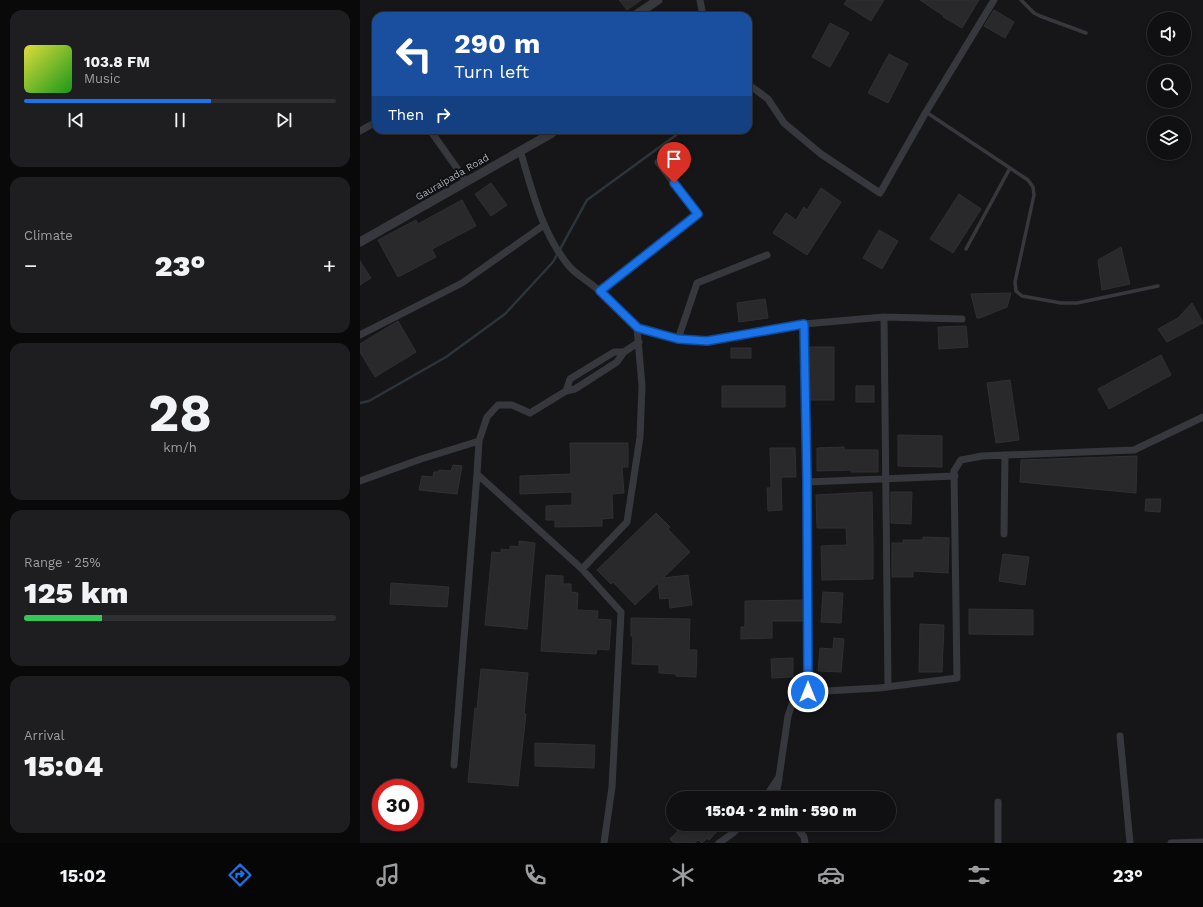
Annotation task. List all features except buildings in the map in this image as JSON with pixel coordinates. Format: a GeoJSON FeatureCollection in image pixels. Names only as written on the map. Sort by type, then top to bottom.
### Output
{"type":"FeatureCollection","features":[{"type":"Feature","properties":{"kind":"street"},"geometry":{"type":"LineString","coordinates":[[640,12],[658,0]]}},
{"type":"Feature","properties":{"kind":"street"},"geometry":{"type":"LineString","coordinates":[[700,0],[702,12]]}},
{"type":"Feature","properties":{"kind":"street"},"geometry":{"type":"LineString","coordinates":[[752,87],[768,99],[784,123],[821,154],[880,193],[926,112],[994,0]]}},
{"type":"Feature","properties":{"kind":"street"},"geometry":{"type":"LineString","coordinates":[[360,131],[372,124]]}},
{"type":"Feature","properties":{"kind":"street"},"geometry":{"type":"LineString","coordinates":[[433,134],[466,181]]}},
{"type":"Feature","properties":{"kind":"street","name":"Gauraipada Road"},"geometry":{"type":"LineString","coordinates":[[360,242],[550,134]]}},
{"type":"Feature","properties":{"kind":"street"},"geometry":{"type":"LineString","coordinates":[[520,150],[536,205],[554,244],[569,266],[600,291],[638,328],[678,339],[707,341],[804,324],[884,317],[962,319]]}},
{"type":"Feature","properties":{"kind":"street"},"geometry":{"type":"LineString","coordinates":[[600,291],[698,214],[658,162]]}},
{"type":"Feature","properties":{"kind":"street"},"geometry":{"type":"LineString","coordinates":[[360,336],[462,283],[544,225]]}},
{"type":"Feature","properties":{"kind":"street"},"geometry":{"type":"LineString","coordinates":[[678,339],[697,283],[767,255]]}},
{"type":"Feature","properties":{"kind":"street"},"geometry":{"type":"LineString","coordinates":[[884,317],[888,687]]}},
{"type":"Feature","properties":{"kind":"street"},"geometry":{"type":"LineString","coordinates":[[804,324],[807,482],[808,692]]}},
{"type":"Feature","properties":{"kind":"street"},"geometry":{"type":"LineString","coordinates":[[582,569],[627,522],[640,437],[642,386],[638,328]]}},
{"type":"Feature","properties":{"kind":"street"},"geometry":{"type":"LineString","coordinates":[[454,765],[479,441],[487,417],[498,405],[512,405],[530,413],[566,391],[576,389],[617,362],[624,352],[639,342]]}},
{"type":"Feature","properties":{"kind":"street"},"geometry":{"type":"LineString","coordinates":[[566,391],[570,379],[614,352],[624,352]]}},
{"type":"Feature","properties":{"kind":"street"},"geometry":{"type":"LineString","coordinates":[[777,791],[788,716],[792,704],[801,695],[808,692],[888,687],[958,678],[954,471],[961,460],[982,456],[1134,450],[1203,417]]}},
{"type":"Feature","properties":{"kind":"street"},"geometry":{"type":"LineString","coordinates":[[360,481],[421,459],[479,441]]}},
{"type":"Feature","properties":{"kind":"street"},"geometry":{"type":"LineString","coordinates":[[1004,534],[1005,455]]}},
{"type":"Feature","properties":{"kind":"street"},"geometry":{"type":"LineString","coordinates":[[477,474],[582,569],[621,612],[612,788],[604,843]]}},
{"type":"Feature","properties":{"kind":"street"},"geometry":{"type":"LineString","coordinates":[[807,482],[955,476]]}},
{"type":"Feature","properties":{"kind":"street"},"geometry":{"type":"LineString","coordinates":[[1120,736],[1130,843]]}},
{"type":"Feature","properties":{"kind":"street"},"geometry":{"type":"LineString","coordinates":[[770,791],[779,777]]}},
{"type":"Feature","properties":{"kind":"street"},"geometry":{"type":"LineString","coordinates":[[998,802],[998,843]]}},
{"type":"Feature","properties":{"kind":"street"},"geometry":{"type":"LineString","coordinates":[[719,843],[734,831]]}},
{"type":"Feature","properties":{"kind":"street"},"geometry":{"type":"LineString","coordinates":[[799,831],[804,837],[805,843]]}},
{"type":"Feature","properties":{"kind":"street"},"geometry":{"type":"LineString","coordinates":[[1171,843],[1203,842]]}},
{"type":"Feature","properties":{"kind":"lane"},"geometry":{"type":"LineString","coordinates":[[1021,0],[1034,13],[1086,33]]}},
{"type":"Feature","properties":{"kind":"lane"},"geometry":{"type":"LineString","coordinates":[[926,112],[1028,180],[1033,187],[1034,195],[1014,282],[1016,291],[1022,296],[1061,303],[1077,303],[1158,286]]}},
{"type":"Feature","properties":{"kind":"lane"},"geometry":{"type":"LineString","coordinates":[[966,249],[1010,168]]}},
{"type":"Feature","properties":{"kind":"waterway"},"geometry":{"type":"LineString","coordinates":[[360,403],[369,401],[446,357],[505,314],[553,262],[587,200],[678,134]]}},
{"type":"Feature","properties":{"kind":"route"},"geometry":{"type":"LineString","coordinates":[[674,183],[698,214],[600,291],[638,328],[678,339],[707,341],[804,324],[807,482],[808,692]]}}]}
